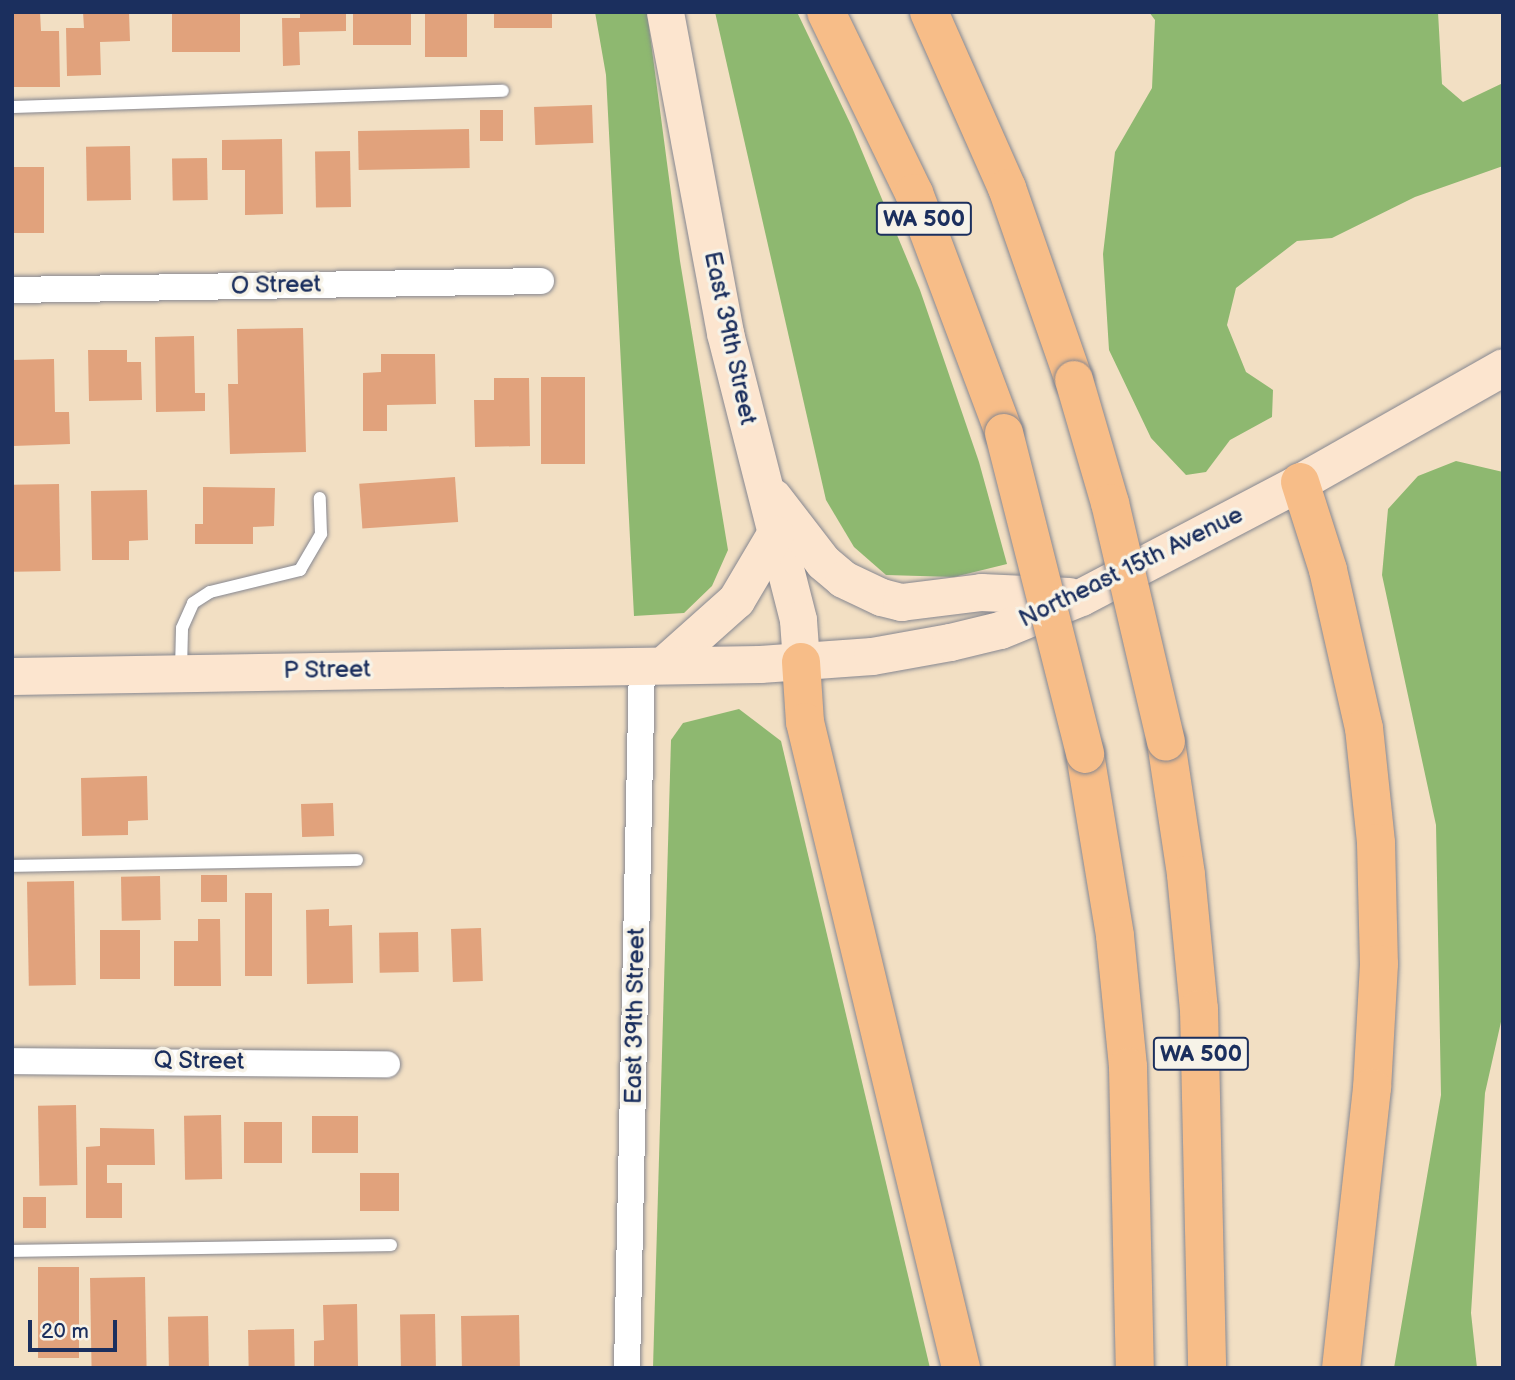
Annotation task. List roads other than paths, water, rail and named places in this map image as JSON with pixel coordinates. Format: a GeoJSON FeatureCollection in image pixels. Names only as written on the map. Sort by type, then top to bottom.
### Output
{"type":"FeatureCollection","features":[{"type":"Feature","properties":{"kind":"highway","name":"WA 500"},"geometry":{"type":"LineString","coordinates":[[826,12],[914,193],[1004,433],[1085,754],[1115,936],[1128,1067],[1135,1368]]}},
{"type":"Feature","properties":{"kind":"highway","name":"WA 500"},"geometry":{"type":"LineString","coordinates":[[929,12],[1007,188],[1074,380],[1110,503],[1166,742],[1186,875],[1199,1009],[1206,1368]]}},
{"type":"Feature","properties":{"kind":"highway"},"geometry":{"type":"LineString","coordinates":[[1300,482],[1328,570],[1364,728],[1376,843],[1379,964],[1372,1088],[1341,1368]]}},
{"type":"Feature","properties":{"kind":"highway"},"geometry":{"type":"LineString","coordinates":[[801,662],[805,722],[961,1368]]}},
{"type":"Feature","properties":{"kind":"main road","name":"East 39th Street"},"geometry":{"type":"LineString","coordinates":[[665,12],[725,333],[798,620],[801,662]]}},
{"type":"Feature","properties":{"kind":"main road","name":"Northeast 15th Avenue"},"geometry":{"type":"LineString","coordinates":[[652,665],[801,662],[950,642],[1000,629],[1081,597],[1300,482],[1503,367]]}},
{"type":"Feature","properties":{"kind":"main road"},"geometry":{"type":"LineString","coordinates":[[763,484],[823,562],[843,579],[880,597],[901,602],[981,592],[1081,597]]}},
{"type":"Feature","properties":{"kind":"main road"},"geometry":{"type":"LineString","coordinates":[[652,665],[736,600],[775,534]]}},
{"type":"Feature","properties":{"kind":"main road","name":"P Street"},"geometry":{"type":"LineString","coordinates":[[12,676],[652,665]]}},
{"type":"Feature","properties":{"kind":"street","name":"O Street"},"geometry":{"type":"LineString","coordinates":[[12,290],[541,281]]}},
{"type":"Feature","properties":{"kind":"street","name":"East 39th Street"},"geometry":{"type":"LineString","coordinates":[[627,1368],[652,665]]}},
{"type":"Feature","properties":{"kind":"street","name":"Q Street"},"geometry":{"type":"LineString","coordinates":[[12,1061],[387,1064]]}},
{"type":"Feature","properties":{"kind":"lane"},"geometry":{"type":"LineString","coordinates":[[12,107],[503,91]]}},
{"type":"Feature","properties":{"kind":"lane"},"geometry":{"type":"LineString","coordinates":[[181,673],[182,628],[193,603],[210,592],[300,570],[321,534],[320,498]]}},
{"type":"Feature","properties":{"kind":"lane"},"geometry":{"type":"LineString","coordinates":[[12,866],[357,860]]}},
{"type":"Feature","properties":{"kind":"lane"},"geometry":{"type":"LineString","coordinates":[[12,1251],[391,1245]]}}]}
